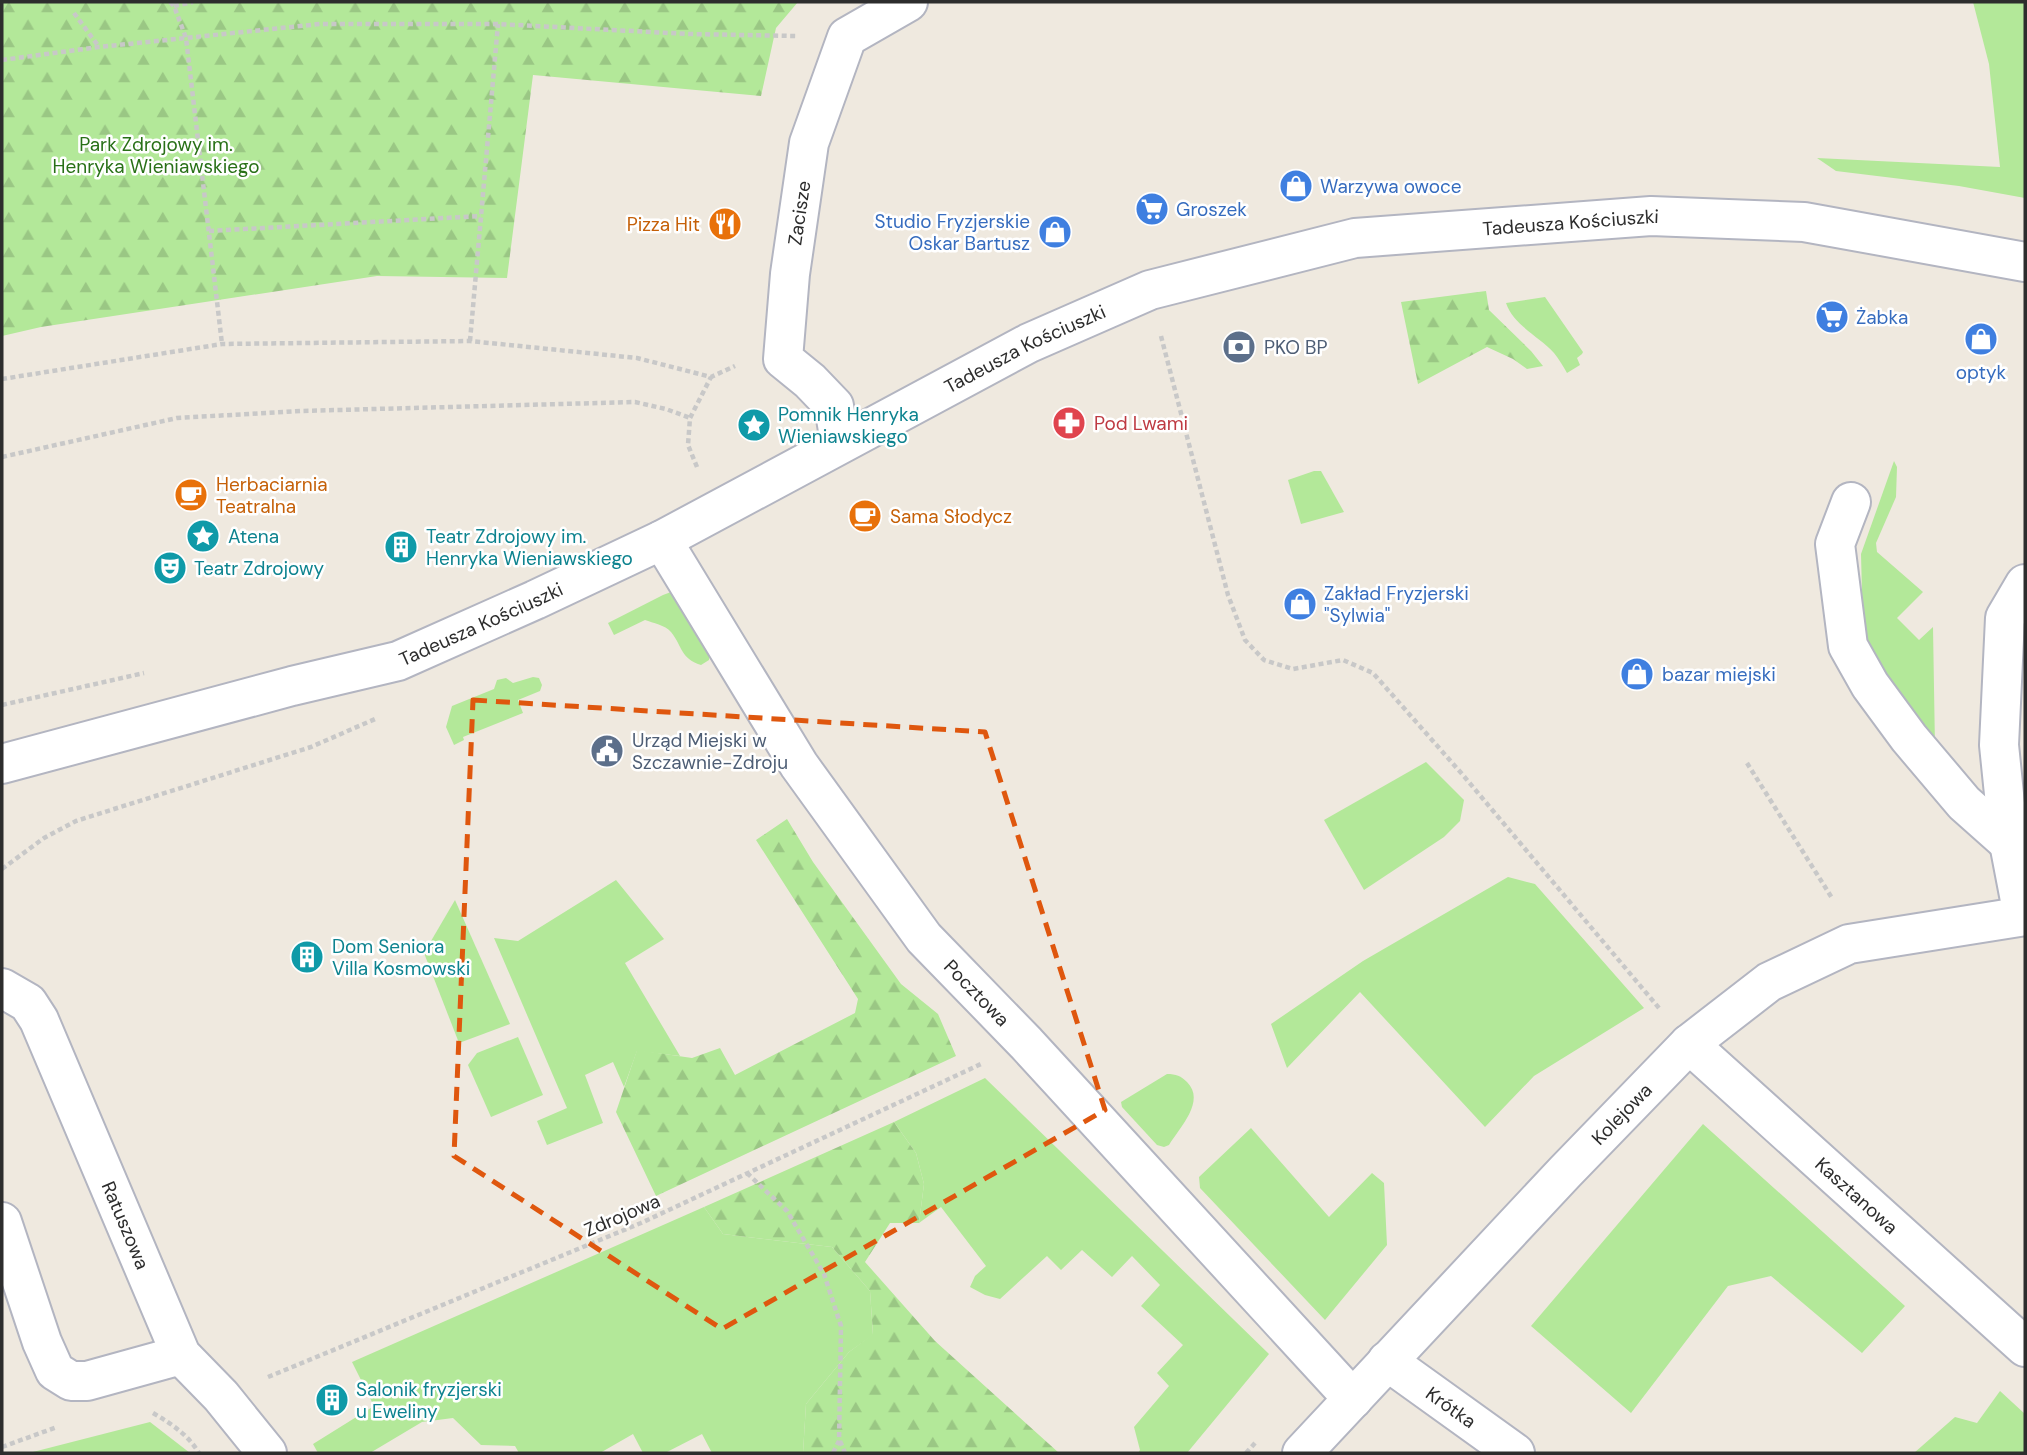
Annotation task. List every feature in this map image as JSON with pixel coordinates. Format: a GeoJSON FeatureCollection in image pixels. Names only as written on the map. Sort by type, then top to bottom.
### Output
{"type":"FeatureCollection","features":[{"type":"Feature","properties":{"kind":"street"},"geometry":{"type":"LineString","coordinates":[[847,37],[908,2]]}},
{"type":"Feature","properties":{"kind":"street","name":"Zacisze"},"geometry":{"type":"LineString","coordinates":[[783,359],[790,274],[809,143],[847,37]]}},
{"type":"Feature","properties":{"kind":"street","name":"Tadeusza Kościuszki"},"geometry":{"type":"LineString","coordinates":[[2,764],[292,686],[398,661],[662,540],[1029,343],[1150,290],[1355,238],[1651,216],[1804,222],[2025,262]]}},
{"type":"Feature","properties":{"kind":"street"},"geometry":{"type":"LineString","coordinates":[[783,359],[810,381],[834,406],[840,443]]}},
{"type":"Feature","properties":{"kind":"street"},"geometry":{"type":"LineString","coordinates":[[1851,502],[1835,544],[1848,646],[1870,685],[1909,738],[1964,803],[2009,843]]}},
{"type":"Feature","properties":{"kind":"street","name":"Pocztowa"},"geometry":{"type":"LineString","coordinates":[[662,540],[799,765],[924,938],[1026,1043],[1353,1399]]}},
{"type":"Feature","properties":{"kind":"street"},"geometry":{"type":"LineString","coordinates":[[2024,916],[2009,843],[1999,746],[2005,618],[2025,584]]}},
{"type":"Feature","properties":{"kind":"street","name":"Kolejowa"},"geometry":{"type":"LineString","coordinates":[[1303,1453],[1565,1172],[1689,1044],[1769,982],[1849,944],[2024,916]]}},
{"type":"Feature","properties":{"kind":"street","name":"Ratuszowa"},"geometry":{"type":"LineString","coordinates":[[2,988],[28,1003],[39,1020],[181,1355],[221,1396],[267,1453]]}},
{"type":"Feature","properties":{"kind":"street","name":"Kasztanowa"},"geometry":{"type":"LineString","coordinates":[[1689,1044],[2025,1347]]}},
{"type":"Feature","properties":{"kind":"street"},"geometry":{"type":"LineString","coordinates":[[2,1222],[42,1342],[55,1371],[71,1381],[87,1381],[181,1355]]}},
{"type":"Feature","properties":{"kind":"street","name":"Krótka"},"geometry":{"type":"LineString","coordinates":[[1387,1361],[1515,1453]]}},
{"type":"Feature","properties":{"kind":"path"},"geometry":{"type":"LineString","coordinates":[[193,2],[172,4],[186,38],[222,344]]}},
{"type":"Feature","properties":{"kind":"path"},"geometry":{"type":"LineString","coordinates":[[74,13],[99,47]]}},
{"type":"Feature","properties":{"kind":"path"},"geometry":{"type":"LineString","coordinates":[[2,60],[320,24],[498,24],[689,34],[847,37]]}},
{"type":"Feature","properties":{"kind":"path"},"geometry":{"type":"LineString","coordinates":[[470,341],[498,24]]}},
{"type":"Feature","properties":{"kind":"path"},"geometry":{"type":"LineString","coordinates":[[209,231],[481,216]]}},
{"type":"Feature","properties":{"kind":"path"},"geometry":{"type":"LineString","coordinates":[[1150,290],[1228,595],[1245,639],[1264,660],[1293,669],[1343,660],[1373,673],[1462,774],[1689,1044]]}},
{"type":"Feature","properties":{"kind":"path"},"geometry":{"type":"LineString","coordinates":[[2,379],[222,344],[470,341],[637,358],[711,377]]}},
{"type":"Feature","properties":{"kind":"path"},"geometry":{"type":"LineString","coordinates":[[720,507],[698,469],[688,445],[690,418],[711,377],[756,356],[783,359]]}},
{"type":"Feature","properties":{"kind":"path"},"geometry":{"type":"LineString","coordinates":[[2,457],[177,418],[301,411],[635,402],[690,418]]}},
{"type":"Feature","properties":{"kind":"path"},"geometry":{"type":"LineString","coordinates":[[2,705],[151,671]]}},
{"type":"Feature","properties":{"kind":"path"},"geometry":{"type":"LineString","coordinates":[[1747,763],[1836,905]]}},
{"type":"Feature","properties":{"kind":"path","name":"Zdrojowa"},"geometry":{"type":"LineString","coordinates":[[221,1396],[641,1223],[1026,1043]]}},
{"type":"Feature","properties":{"kind":"path"},"geometry":{"type":"LineString","coordinates":[[747,1173],[787,1211],[824,1274],[841,1326],[839,1441],[833,1453]]}},
{"type":"Feature","properties":{"kind":"path"},"geometry":{"type":"LineString","coordinates":[[839,1441],[845,1453]]}},
{"type":"Feature","properties":{"kind":"highlighted area"},"geometry":{"type":"Polygon","coordinates":[[[473,700],[985,732],[1105,1110],[722,1329],[454,1156],[473,700]]]}},
{"type":"Feature","properties":{"kind":"green space","name":"Park Zdrojowy im. Henryka Wieniawskiego"},"geometry":{"type":"Polygon","coordinates":[[[2,2],[798,2],[776,28],[761,96],[533,75],[507,278],[377,276],[41,327],[2,336],[2,2]]]}},
{"type":"Feature","properties":{"kind":"green space"},"geometry":{"type":"Polygon","coordinates":[[[1973,2],[2025,2],[2025,198],[1959,186],[1836,171],[1817,158],[2000,167],[1989,64],[1973,2]]]}},
{"type":"Feature","properties":{"kind":"green space"},"geometry":{"type":"Polygon","coordinates":[[[1486,291],[1489,310],[1543,366],[1527,369],[1487,347],[1418,384],[1401,302],[1486,291]]]}},
{"type":"Feature","properties":{"kind":"green space"},"geometry":{"type":"Polygon","coordinates":[[[1545,297],[1583,352],[1577,358],[1580,365],[1567,373],[1554,353],[1515,318],[1506,303],[1545,297]]]}},
{"type":"Feature","properties":{"kind":"green space"},"geometry":{"type":"Polygon","coordinates":[[[1894,461],[1897,467],[1896,497],[1876,543],[1877,552],[1923,592],[1897,618],[1919,640],[1933,627],[1935,748],[1866,648],[1863,631],[1861,554],[1894,461]]]}},
{"type":"Feature","properties":{"kind":"green space"},"geometry":{"type":"Polygon","coordinates":[[[1321,471],[1344,512],[1301,524],[1288,480],[1321,471]]]}},
{"type":"Feature","properties":{"kind":"green space"},"geometry":{"type":"Polygon","coordinates":[[[671,592],[680,598],[710,647],[709,660],[701,665],[685,655],[671,632],[662,626],[645,620],[614,635],[608,623],[671,592]]]}},
{"type":"Feature","properties":{"kind":"green space"},"geometry":{"type":"Polygon","coordinates":[[[533,677],[539,678],[542,685],[540,691],[518,700],[523,713],[463,737],[464,740],[454,745],[446,727],[452,706],[494,689],[497,680],[506,678],[513,683],[533,677]]]}},
{"type":"Feature","properties":{"kind":"green space"},"geometry":{"type":"Polygon","coordinates":[[[1426,762],[1464,800],[1460,821],[1444,837],[1364,890],[1324,820],[1426,762]]]}},
{"type":"Feature","properties":{"kind":"green space"},"geometry":{"type":"Polygon","coordinates":[[[787,819],[813,862],[901,984],[938,1014],[956,1056],[656,1196],[616,1112],[637,1050],[692,1058],[720,1048],[735,1075],[855,1013],[858,999],[756,840],[787,819]]]}},
{"type":"Feature","properties":{"kind":"green space"},"geometry":{"type":"Polygon","coordinates":[[[1508,877],[1535,884],[1644,1008],[1534,1076],[1485,1127],[1360,992],[1287,1068],[1271,1024],[1363,961],[1508,877]]]}},
{"type":"Feature","properties":{"kind":"green space"},"geometry":{"type":"Polygon","coordinates":[[[616,880],[664,939],[625,963],[680,1056],[637,1051],[624,1087],[613,1062],[585,1075],[603,1123],[547,1145],[537,1121],[567,1108],[494,938],[518,941],[616,880]]]}},
{"type":"Feature","properties":{"kind":"green space"},"geometry":{"type":"Polygon","coordinates":[[[455,900],[510,1024],[459,1043],[424,953],[455,900]]]}},
{"type":"Feature","properties":{"kind":"green space"},"geometry":{"type":"Polygon","coordinates":[[[518,1037],[543,1095],[491,1117],[468,1065],[477,1053],[518,1037]]]}},
{"type":"Feature","properties":{"kind":"green space"},"geometry":{"type":"Polygon","coordinates":[[[1167,1074],[1185,1080],[1194,1097],[1193,1106],[1185,1122],[1169,1145],[1164,1147],[1157,1145],[1122,1107],[1121,1102],[1167,1074]]]}},
{"type":"Feature","properties":{"kind":"green space"},"geometry":{"type":"Polygon","coordinates":[[[985,1078],[1269,1354],[1187,1453],[1138,1453],[1140,1450],[1134,1427],[1169,1386],[1157,1373],[1183,1345],[1141,1306],[1160,1285],[1132,1256],[1112,1277],[1082,1250],[1061,1270],[1047,1256],[1000,1299],[970,1287],[975,1276],[986,1266],[941,1207],[919,1223],[924,1184],[916,1153],[894,1122],[985,1078]]]}},
{"type":"Feature","properties":{"kind":"green space"},"geometry":{"type":"Polygon","coordinates":[[[894,1122],[916,1153],[924,1184],[919,1223],[890,1223],[865,1262],[935,1341],[1059,1453],[803,1453],[806,1404],[849,1352],[873,1334],[870,1291],[832,1247],[723,1234],[704,1207],[894,1122]]]}},
{"type":"Feature","properties":{"kind":"green space"},"geometry":{"type":"Polygon","coordinates":[[[1703,1124],[1905,1306],[1862,1353],[1771,1276],[1728,1286],[1631,1413],[1531,1326],[1703,1124]]]}},
{"type":"Feature","properties":{"kind":"green space"},"geometry":{"type":"Polygon","coordinates":[[[1251,1128],[1329,1217],[1372,1173],[1384,1183],[1387,1245],[1325,1320],[1200,1188],[1199,1177],[1251,1128]]]}},
{"type":"Feature","properties":{"kind":"green space"},"geometry":{"type":"Polygon","coordinates":[[[704,1207],[723,1234],[832,1247],[870,1291],[873,1335],[849,1352],[806,1404],[803,1453],[712,1453],[702,1434],[665,1453],[643,1453],[633,1434],[600,1453],[519,1453],[515,1446],[481,1445],[453,1418],[422,1422],[370,1453],[318,1453],[313,1444],[374,1406],[352,1362],[704,1207]]]}},
{"type":"Feature","properties":{"kind":"green space"},"geometry":{"type":"Polygon","coordinates":[[[2000,1391],[2025,1414],[2025,1453],[1914,1453],[1955,1417],[1977,1423],[2000,1391]]]}},
{"type":"Feature","properties":{"kind":"green space"},"geometry":{"type":"Polygon","coordinates":[[[150,1422],[190,1453],[29,1453],[150,1422]]]}},
{"type":"Feature","properties":{"kind":"place","name":"Warzywa owoce"},"geometry":{"type":"Point","coordinates":[1296,186]}},
{"type":"Feature","properties":{"kind":"place","name":"Groszek"},"geometry":{"type":"Point","coordinates":[1152,209]}},
{"type":"Feature","properties":{"kind":"place","name":"Pizza Hit"},"geometry":{"type":"Point","coordinates":[725,224]}},
{"type":"Feature","properties":{"kind":"place","name":"Studio Fryzjerskie Oskar Bartusz"},"geometry":{"type":"Point","coordinates":[1055,232]}},
{"type":"Feature","properties":{"kind":"place","name":"Żabka"},"geometry":{"type":"Point","coordinates":[1832,317]}},
{"type":"Feature","properties":{"kind":"place","name":"optyk"},"geometry":{"type":"Point","coordinates":[1981,339]}},
{"type":"Feature","properties":{"kind":"place","name":"PKO BP"},"geometry":{"type":"Point","coordinates":[1239,347]}},
{"type":"Feature","properties":{"kind":"place","name":"Pod Lwami"},"geometry":{"type":"Point","coordinates":[1069,423]}},
{"type":"Feature","properties":{"kind":"place","name":"Pomnik Henryka Wieniawskiego"},"geometry":{"type":"Point","coordinates":[754,425]}},
{"type":"Feature","properties":{"kind":"place","name":"Herbaciarnia Teatralna"},"geometry":{"type":"Point","coordinates":[191,495]}},
{"type":"Feature","properties":{"kind":"place","name":"Sama Słodycz"},"geometry":{"type":"Point","coordinates":[865,516]}},
{"type":"Feature","properties":{"kind":"place","name":"Atena"},"geometry":{"type":"Point","coordinates":[203,536]}},
{"type":"Feature","properties":{"kind":"place","name":"Teatr Zdrojowy im. Henryka Wieniawskiego"},"geometry":{"type":"Point","coordinates":[401,547]}},
{"type":"Feature","properties":{"kind":"place","name":"Teatr Zdrojowy"},"geometry":{"type":"Point","coordinates":[170,568]}},
{"type":"Feature","properties":{"kind":"place","name":"Zakład Fryzjerski \"Sylwia\""},"geometry":{"type":"Point","coordinates":[1300,604]}},
{"type":"Feature","properties":{"kind":"place","name":"bazar miejski"},"geometry":{"type":"Point","coordinates":[1637,674]}},
{"type":"Feature","properties":{"kind":"place","name":"Urząd Miejski w Szczawnie-Zdroju"},"geometry":{"type":"Point","coordinates":[607,751]}},
{"type":"Feature","properties":{"kind":"place","name":"Dom Seniora Villa Kosmowski"},"geometry":{"type":"Point","coordinates":[307,957]}},
{"type":"Feature","properties":{"kind":"place","name":"Salonik fryzjerski u Eweliny"},"geometry":{"type":"Point","coordinates":[332,1400]}}]}
